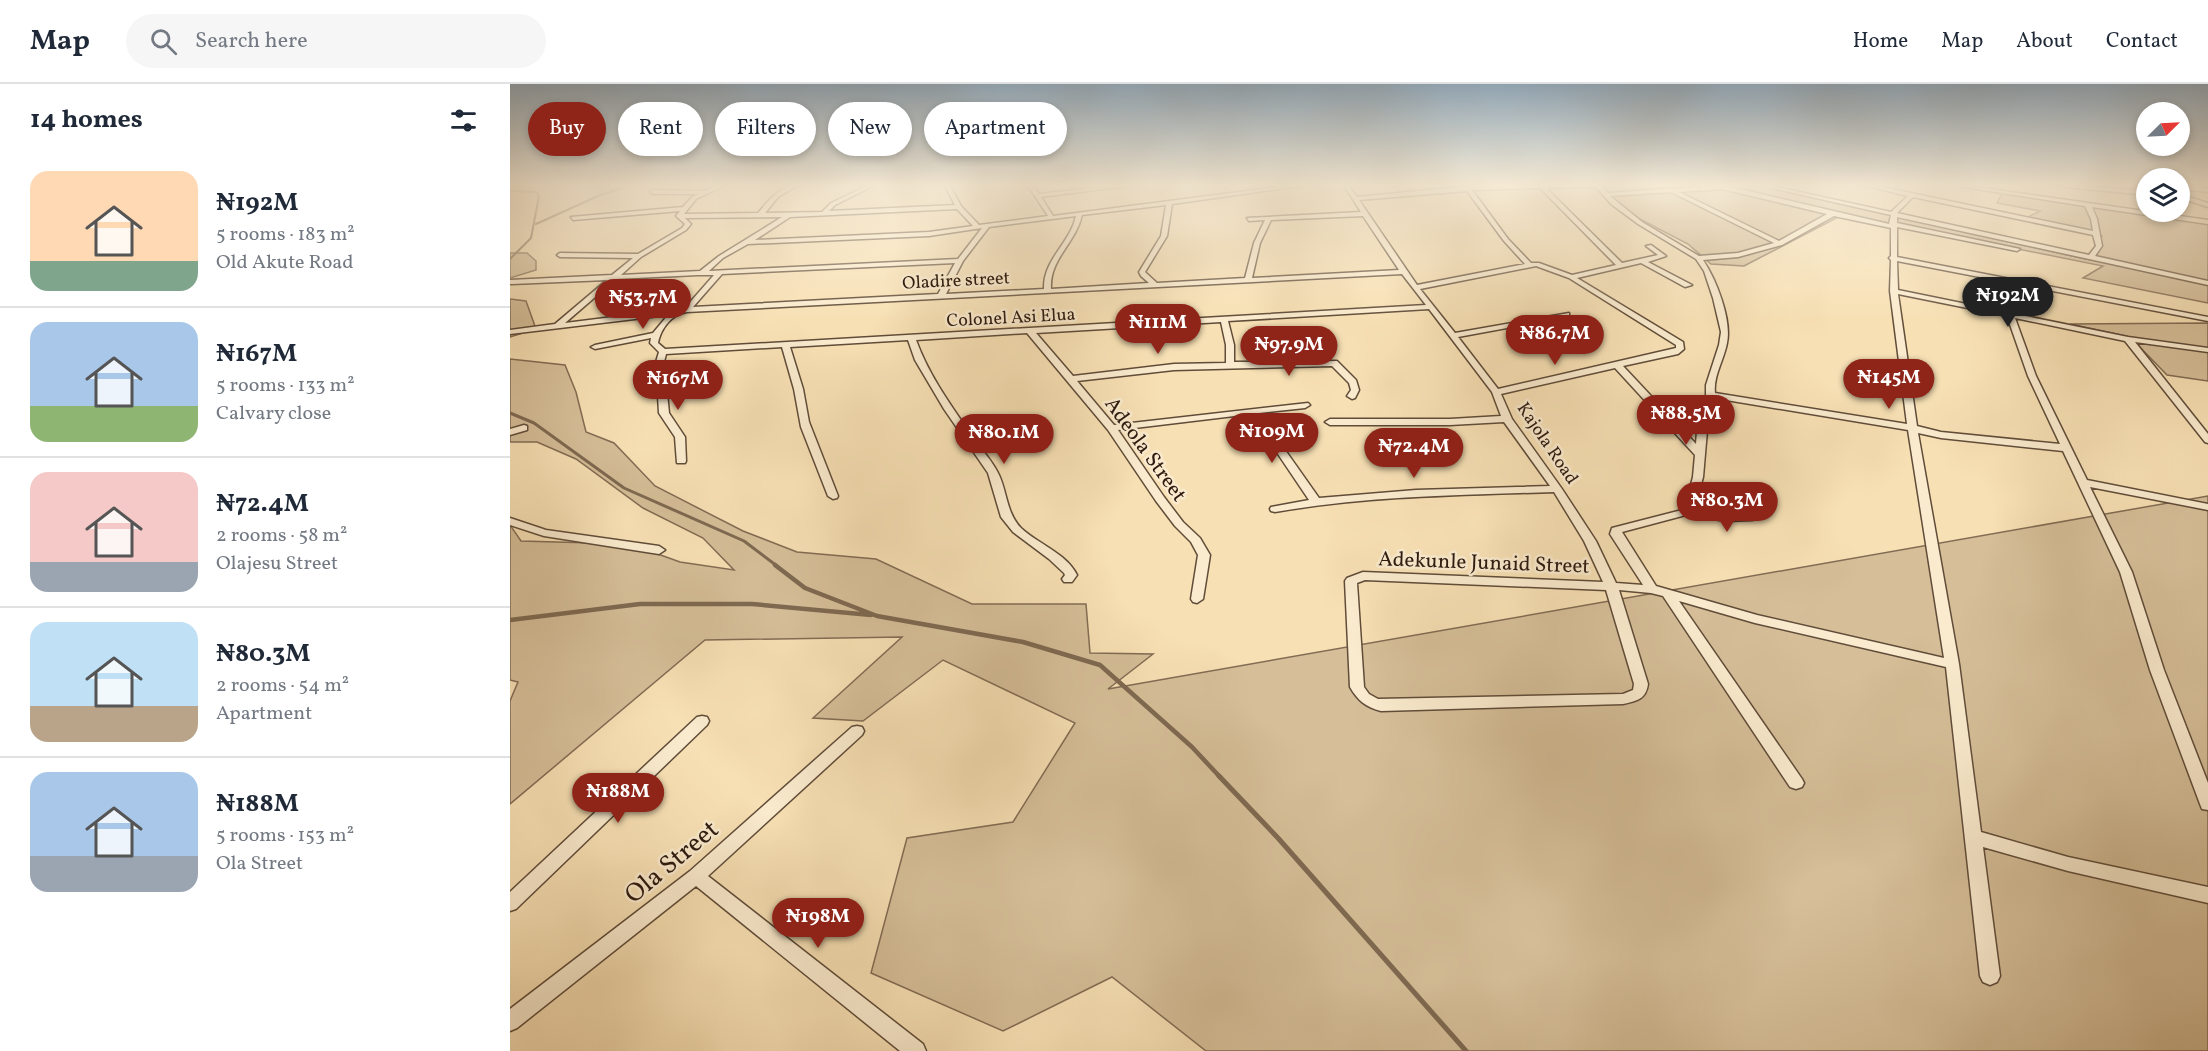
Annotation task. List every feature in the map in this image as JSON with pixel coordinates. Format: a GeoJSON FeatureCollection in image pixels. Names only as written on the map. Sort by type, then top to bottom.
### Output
{"type":"FeatureCollection","features":[{"type":"Feature","properties":{"kind":"street"},"geometry":{"type":"LineString","coordinates":[[557,325],[639,256],[684,229]]}},
{"type":"Feature","properties":{"kind":"street"},"geometry":{"type":"LineString","coordinates":[[701,274],[721,257],[767,229]]}},
{"type":"Feature","properties":{"kind":"street"},"geometry":{"type":"LineString","coordinates":[[747,242],[929,234],[963,229]]}},
{"type":"Feature","properties":{"kind":"street"},"geometry":{"type":"LineString","coordinates":[[941,296],[960,261],[985,229]]}},
{"type":"Feature","properties":{"kind":"street"},"geometry":{"type":"LineString","coordinates":[[1048,291],[1047,274],[1073,229]]}},
{"type":"Feature","properties":{"kind":"street"},"geometry":{"type":"LineString","coordinates":[[1155,285],[1142,272],[1164,236],[1165,229]]}},
{"type":"Feature","properties":{"kind":"street"},"geometry":{"type":"LineString","coordinates":[[1248,280],[1257,243],[1263,229]]}},
{"type":"Feature","properties":{"kind":"street","name":"Kajola Road"},"geometry":{"type":"LineString","coordinates":[[1376,229],[1404,272],[1497,392],[1507,418],[1590,541],[1611,586],[1641,684],[1640,692],[1623,699],[1381,706]]}},
{"type":"Feature","properties":{"kind":"street"},"geometry":{"type":"LineString","coordinates":[[1498,229],[1528,264]]}},
{"type":"Feature","properties":{"kind":"street"},"geometry":{"type":"LineString","coordinates":[[1584,229],[1620,265]]}},
{"type":"Feature","properties":{"kind":"street"},"geometry":{"type":"LineString","coordinates":[[1650,229],[1698,258],[1712,282],[1725,332],[1710,385],[1711,395],[1703,419],[1698,477],[1690,508],[1686,512]]}},
{"type":"Feature","properties":{"kind":"street"},"geometry":{"type":"LineString","coordinates":[[1750,229],[1780,244]]}},
{"type":"Feature","properties":{"kind":"street"},"geometry":{"type":"LineString","coordinates":[[1698,258],[1735,256],[1780,244],[1806,229]]}},
{"type":"Feature","properties":{"kind":"street"},"geometry":{"type":"LineString","coordinates":[[1893,229],[1894,291],[1911,428],[1952,664],[1990,976]]}},
{"type":"Feature","properties":{"kind":"street"},"geometry":{"type":"LineString","coordinates":[[1930,229],[2071,260]]}},
{"type":"Feature","properties":{"kind":"street"},"geometry":{"type":"LineString","coordinates":[[1938,229],[2091,257],[2208,283]]}},
{"type":"Feature","properties":{"kind":"street"},"geometry":{"type":"LineString","coordinates":[[2073,229],[2096,234]]}},
{"type":"Feature","properties":{"kind":"street"},"geometry":{"type":"LineString","coordinates":[[2091,257],[2098,246],[2095,229]]}},
{"type":"Feature","properties":{"kind":"street"},"geometry":{"type":"LineString","coordinates":[[1571,277],[1663,256],[1649,246]]}},
{"type":"Feature","properties":{"kind":"street"},"geometry":{"type":"LineString","coordinates":[[560,255],[639,256]]}},
{"type":"Feature","properties":{"kind":"street"},"geometry":{"type":"LineString","coordinates":[[1892,258],[2208,319]]}},
{"type":"Feature","properties":{"kind":"street"},"geometry":{"type":"LineString","coordinates":[[512,282],[960,261]]}},
{"type":"Feature","properties":{"kind":"street"},"geometry":{"type":"LineString","coordinates":[[1641,261],[1688,285]]}},
{"type":"Feature","properties":{"kind":"street"},"geometry":{"type":"LineString","coordinates":[[1417,287],[1528,264],[1545,266],[1571,277],[1680,344],[1680,349],[1675,352],[1497,392]]}},
{"type":"Feature","properties":{"kind":"street","name":"Oladire street"},"geometry":{"type":"LineString","coordinates":[[510,332],[687,310],[1404,272]]}},
{"type":"Feature","properties":{"kind":"street"},"geometry":{"type":"LineString","coordinates":[[687,310],[719,273]]}},
{"type":"Feature","properties":{"kind":"street"},"geometry":{"type":"LineString","coordinates":[[1894,291],[2128,339],[2208,350]]}},
{"type":"Feature","properties":{"kind":"street","name":"Colonel Asi Elua"},"geometry":{"type":"LineString","coordinates":[[663,352],[1432,308]]}},
{"type":"Feature","properties":{"kind":"street"},"geometry":{"type":"LineString","coordinates":[[676,312],[663,323],[655,335],[654,343],[663,352],[660,362],[664,413],[666,419],[677,430],[682,444],[681,461]]}},
{"type":"Feature","properties":{"kind":"street"},"geometry":{"type":"LineString","coordinates":[[1453,336],[1566,315]]}},
{"type":"Feature","properties":{"kind":"street"},"geometry":{"type":"LineString","coordinates":[[2010,315],[2032,376],[2126,572],[2157,670],[2208,804]]}},
{"type":"Feature","properties":{"kind":"street"},"geometry":{"type":"LineString","coordinates":[[1224,319],[1230,345],[1230,365]]}},
{"type":"Feature","properties":{"kind":"street","name":"Adeola Street"},"geometry":{"type":"LineString","coordinates":[[1030,331],[1112,428],[1160,499],[1179,524],[1196,540],[1204,555],[1197,599]]}},
{"type":"Feature","properties":{"kind":"street"},"geometry":{"type":"LineString","coordinates":[[595,347],[655,335]]}},
{"type":"Feature","properties":{"kind":"street"},"geometry":{"type":"LineString","coordinates":[[911,338],[919,360],[993,473],[1007,517],[1017,530],[1053,556],[1069,571],[1071,575],[1068,579]]}},
{"type":"Feature","properties":{"kind":"street"},"geometry":{"type":"LineString","coordinates":[[2128,339],[2208,440]]}},
{"type":"Feature","properties":{"kind":"street"},"geometry":{"type":"LineString","coordinates":[[786,346],[787,356],[801,396],[807,431],[826,468],[833,496]]}},
{"type":"Feature","properties":{"kind":"street"},"geometry":{"type":"LineString","coordinates":[[1071,380],[1154,369],[1334,363],[1353,382],[1356,390],[1352,396]]}},
{"type":"Feature","properties":{"kind":"street"},"geometry":{"type":"LineString","coordinates":[[1618,366],[1699,453]]}},
{"type":"Feature","properties":{"kind":"street"},"geometry":{"type":"LineString","coordinates":[[1711,395],[1941,435],[2065,448]]}},
{"type":"Feature","properties":{"kind":"street"},"geometry":{"type":"LineString","coordinates":[[1112,428],[1305,405]]}},
{"type":"Feature","properties":{"kind":"street"},"geometry":{"type":"LineString","coordinates":[[1253,411],[1315,501]]}},
{"type":"Feature","properties":{"kind":"street"},"geometry":{"type":"LineString","coordinates":[[1330,422],[1450,422],[1507,418]]}},
{"type":"Feature","properties":{"kind":"street"},"geometry":{"type":"LineString","coordinates":[[510,432],[524,428]]}},
{"type":"Feature","properties":{"kind":"street"},"geometry":{"type":"LineString","coordinates":[[2083,482],[2208,507]]}},
{"type":"Feature","properties":{"kind":"street"},"geometry":{"type":"LineString","coordinates":[[1275,509],[1315,501],[1401,494],[1557,489]]}},
{"type":"Feature","properties":{"kind":"street"},"geometry":{"type":"LineString","coordinates":[[1652,588],[1616,534],[1616,530],[1686,512],[1726,518],[1752,517],[1758,511]]}},
{"type":"Feature","properties":{"kind":"street"},"geometry":{"type":"LineString","coordinates":[[510,521],[544,533],[658,550]]}},
{"type":"Feature","properties":{"kind":"street","name":"Adekunle Junaid Street"},"geometry":{"type":"LineString","coordinates":[[1381,706],[1362,697],[1357,687],[1351,581],[1356,578],[1371,576],[1611,586]]}},
{"type":"Feature","properties":{"kind":"street"},"geometry":{"type":"LineString","coordinates":[[1611,586],[1652,588],[1755,619],[1952,664]]}},
{"type":"Feature","properties":{"kind":"street"},"geometry":{"type":"LineString","coordinates":[[1668,594],[1796,783]]}},
{"type":"Feature","properties":{"kind":"street"},"geometry":{"type":"LineString","coordinates":[[510,903],[702,721]]}},
{"type":"Feature","properties":{"kind":"street","name":"Ola Street"},"geometry":{"type":"LineString","coordinates":[[510,1021],[696,876],[857,731]]}},
{"type":"Feature","properties":{"kind":"street"},"geometry":{"type":"LineString","coordinates":[[1973,837],[2068,864],[2208,895]]}},
{"type":"Feature","properties":{"kind":"street"},"geometry":{"type":"LineString","coordinates":[[696,876],[916,1051]]}},
{"type":"Feature","properties":{"kind":"shaded area"},"geometry":{"type":"Polygon","coordinates":[[[1659,229],[1815,229],[1744,266],[1711,264],[1688,244],[1659,229]]]}},
{"type":"Feature","properties":{"kind":"shaded area"},"geometry":{"type":"Polygon","coordinates":[[[1919,229],[1952,229],[2090,260],[2102,236],[2070,229],[2208,229],[2208,303],[2083,278],[2103,266],[1919,229]]]}},
{"type":"Feature","properties":{"kind":"shaded area"},"geometry":{"type":"Polygon","coordinates":[[[510,253],[527,253],[536,261],[536,270],[510,278],[510,253]]]}},
{"type":"Feature","properties":{"kind":"shaded area"},"geometry":{"type":"Polygon","coordinates":[[[510,299],[526,301],[536,329],[510,337],[510,299]]]}},
{"type":"Feature","properties":{"kind":"shaded area"},"geometry":{"type":"Polygon","coordinates":[[[2208,323],[2208,381],[2167,375],[2130,337],[2070,324],[2208,323]]]}},
{"type":"Feature","properties":{"kind":"shaded area"},"geometry":{"type":"Polygon","coordinates":[[[510,359],[565,365],[576,392],[586,432],[614,443],[655,486],[743,531],[797,552],[876,559],[972,604],[1086,604],[1090,653],[1153,654],[1108,689],[2208,496],[2208,1051],[1206,1051],[1112,977],[1003,1031],[871,973],[907,838],[1013,822],[1075,723],[943,660],[863,721],[813,718],[902,637],[705,640],[510,804],[510,701],[518,682],[510,680],[510,525],[521,541],[593,543],[644,549],[680,562],[734,570],[703,538],[643,508],[576,459],[537,442],[510,442],[510,359]]]}},
{"type":"Feature","properties":{"kind":"waterway"},"geometry":{"type":"LineString","coordinates":[[510,259],[531,238],[533,229]]}},
{"type":"Feature","properties":{"kind":"waterway"},"geometry":{"type":"LineString","coordinates":[[510,413],[534,423],[624,488],[744,541],[777,566]]}},
{"type":"Feature","properties":{"kind":"waterway"},"geometry":{"type":"LineString","coordinates":[[775,565],[805,588],[877,616],[1023,642],[1100,665],[1192,747],[1220,777]]}},
{"type":"Feature","properties":{"kind":"waterway"},"geometry":{"type":"LineString","coordinates":[[510,620],[640,604],[752,604],[871,615]]}},
{"type":"Feature","properties":{"kind":"waterway"},"geometry":{"type":"LineString","coordinates":[[1219,776],[1278,838],[1466,1051]]}}]}
